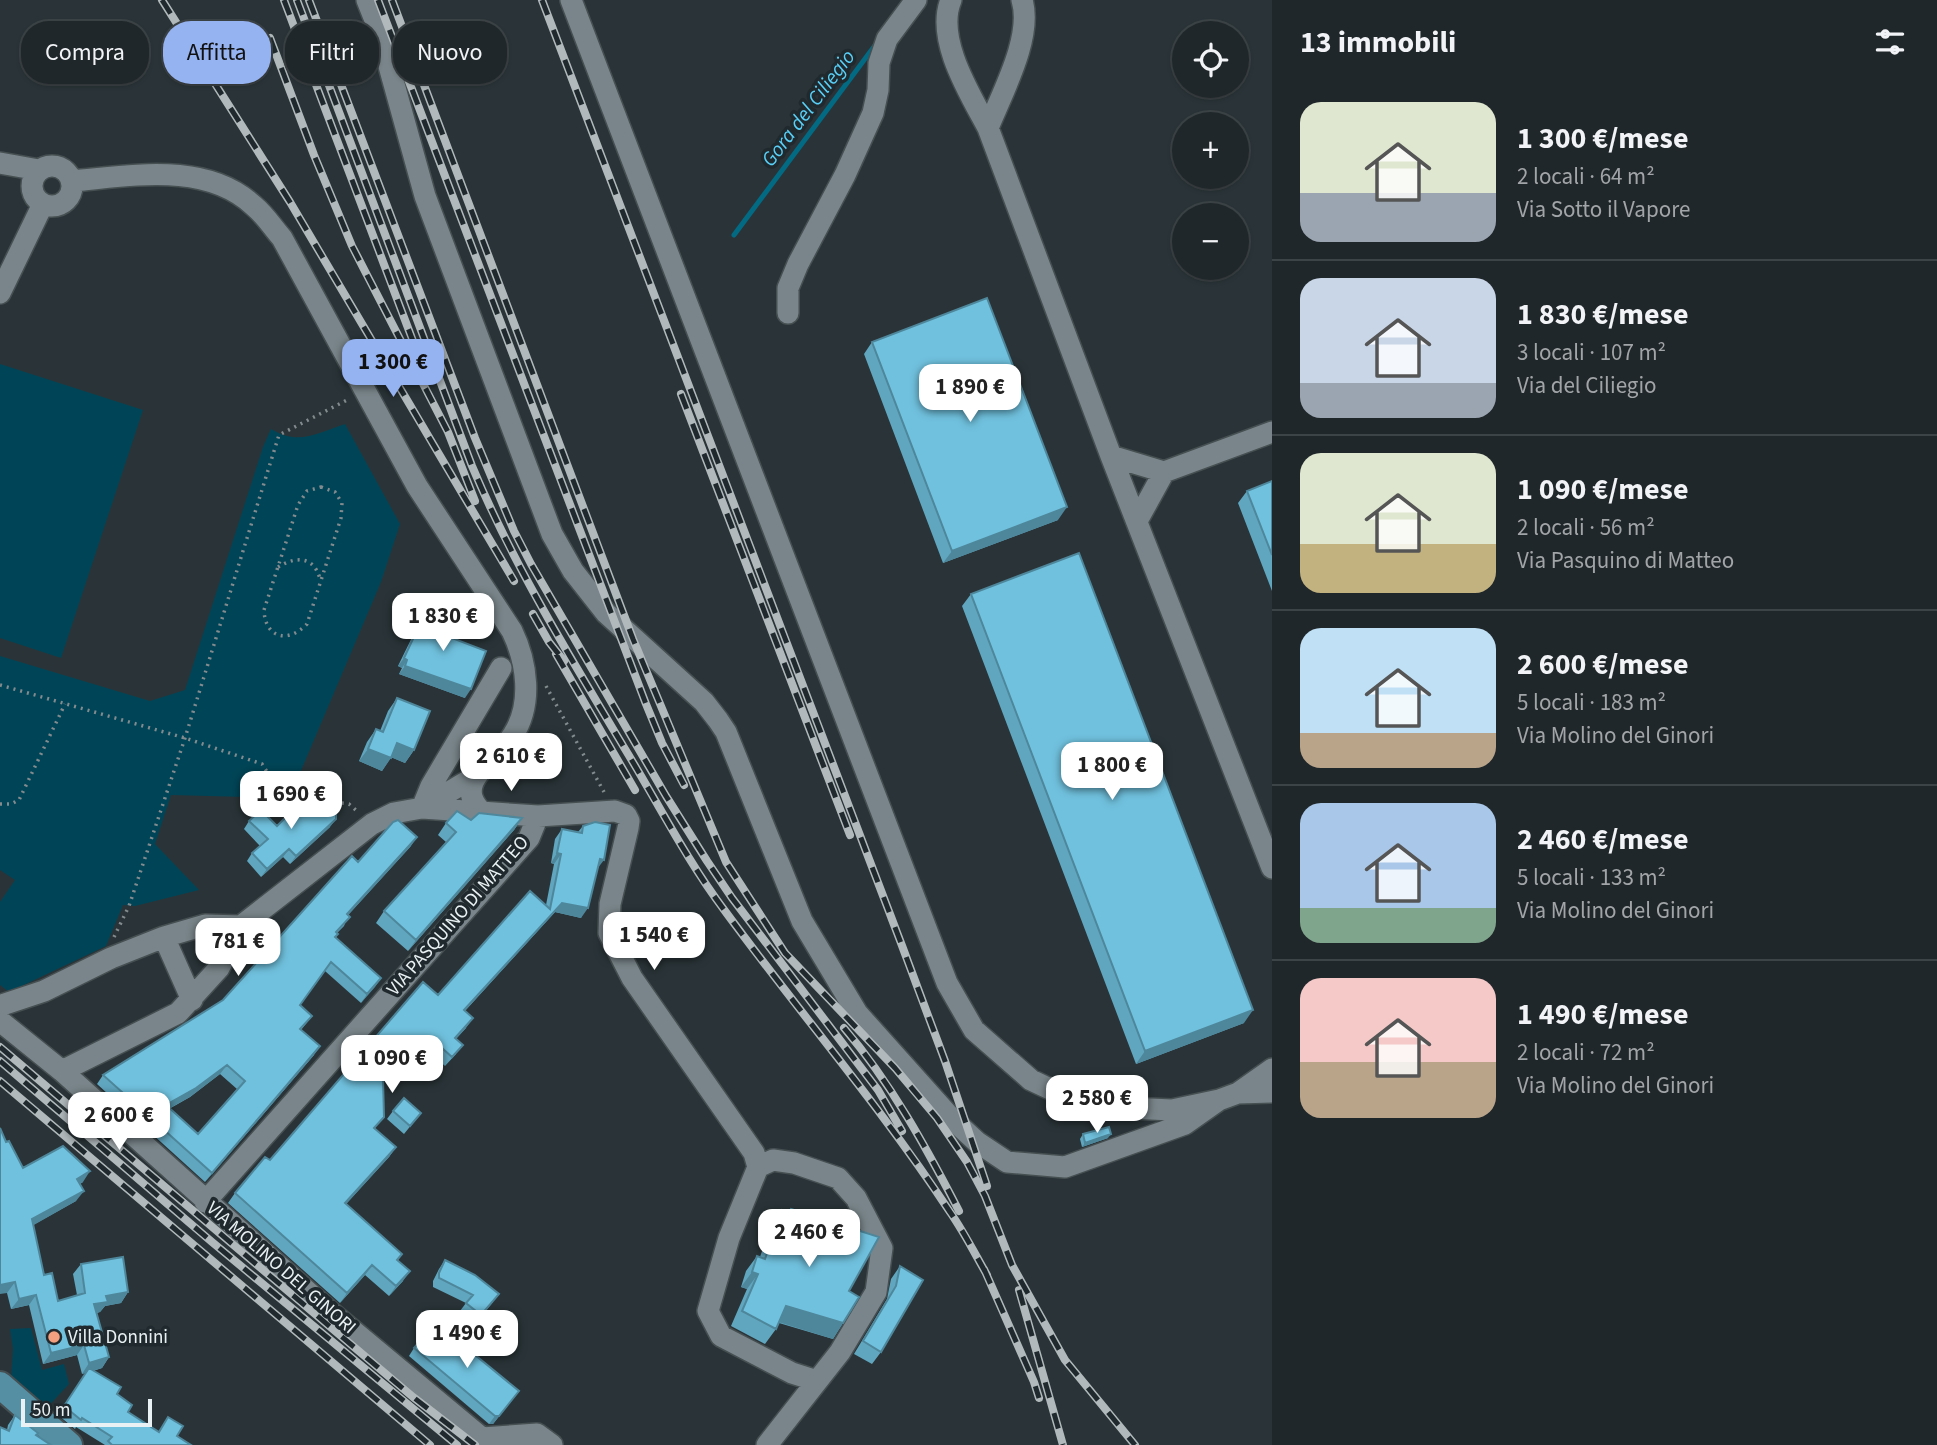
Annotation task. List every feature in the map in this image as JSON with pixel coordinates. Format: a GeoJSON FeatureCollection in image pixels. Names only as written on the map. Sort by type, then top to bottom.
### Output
{"type":"FeatureCollection","features":[{"type":"Feature","properties":{"kind":"main road"},"geometry":{"type":"LineString","coordinates":[[0,1381],[69,1445]]}},
{"type":"Feature","properties":{"kind":"street"},"geometry":{"type":"LineString","coordinates":[[367,0],[379,30],[425,196],[552,534],[573,571],[606,613],[704,702],[726,732],[802,921],[857,1013],[951,1118],[977,1142],[1007,1162],[1065,1167],[1185,1124],[1272,1069]]}},
{"type":"Feature","properties":{"kind":"street"},"geometry":{"type":"LineString","coordinates":[[572,0],[947,983],[974,1030],[1031,1080],[1086,1106],[1172,1110],[1228,1096],[1272,1092]]}},
{"type":"Feature","properties":{"kind":"street"},"geometry":{"type":"LineString","coordinates":[[788,313],[788,288],[793,276],[873,113],[878,90],[879,63],[887,39],[916,0]]}},
{"type":"Feature","properties":{"kind":"street"},"geometry":{"type":"LineString","coordinates":[[951,0],[947,24],[951,47],[961,76],[988,128],[1111,456],[1272,868]]}},
{"type":"Feature","properties":{"kind":"street"},"geometry":{"type":"LineString","coordinates":[[988,128],[1020,47],[1025,15],[1022,0]]}},
{"type":"Feature","properties":{"kind":"street"},"geometry":{"type":"LineString","coordinates":[[0,163],[38,188],[50,206],[65,201],[71,194],[72,181],[69,174],[56,165],[38,188],[0,293]]}},
{"type":"Feature","properties":{"kind":"street"},"geometry":{"type":"LineString","coordinates":[[0,169],[38,188]]}},
{"type":"Feature","properties":{"kind":"street"},"geometry":{"type":"LineString","coordinates":[[72,181],[156,174],[220,184],[253,205],[282,238],[417,486],[512,631],[521,650],[526,696],[522,717],[513,736],[477,776],[470,788],[471,798],[483,813]]}},
{"type":"Feature","properties":{"kind":"street"},"geometry":{"type":"LineString","coordinates":[[1111,456],[1164,472],[1272,432]]}},
{"type":"Feature","properties":{"kind":"street"},"geometry":{"type":"LineString","coordinates":[[1137,521],[1164,472]]}},
{"type":"Feature","properties":{"kind":"street"},"geometry":{"type":"LineString","coordinates":[[422,807],[431,786],[501,668]]}},
{"type":"Feature","properties":{"kind":"street"},"geometry":{"type":"LineString","coordinates":[[62,1071],[178,1013],[219,968],[241,926],[372,824],[394,813],[422,807],[477,776]]}},
{"type":"Feature","properties":{"kind":"street"},"geometry":{"type":"LineString","coordinates":[[422,807],[538,816],[615,811],[626,815],[629,821],[610,904],[609,933],[632,978],[754,1153],[758,1167],[729,1238],[708,1311],[722,1336],[792,1373],[817,1381]]}},
{"type":"Feature","properties":{"kind":"street","name":"VIA PASQUINO DI MATTEO"},"geometry":{"type":"LineString","coordinates":[[205,1202],[529,838],[538,816]]}},
{"type":"Feature","properties":{"kind":"street"},"geometry":{"type":"LineString","coordinates":[[5,1013],[111,958],[164,937],[205,925],[241,926]]}},
{"type":"Feature","properties":{"kind":"street"},"geometry":{"type":"LineString","coordinates":[[164,937],[192,1000]]}},
{"type":"Feature","properties":{"kind":"street","name":"VIA MOLINO DEL GINORI"},"geometry":{"type":"LineString","coordinates":[[5,1013],[62,1071],[205,1202],[327,1309],[482,1438],[537,1434],[552,1445]]}},
{"type":"Feature","properties":{"kind":"street"},"geometry":{"type":"LineString","coordinates":[[758,1167],[773,1160],[794,1163],[838,1178],[856,1199],[882,1248],[876,1292],[840,1352],[767,1445]]}},
{"type":"Feature","properties":{"kind":"path"},"geometry":{"type":"LineString","coordinates":[[112,940],[129,906],[186,738],[279,435],[354,396]]}},
{"type":"Feature","properties":{"kind":"path"},"geometry":{"type":"LineString","coordinates":[[321,487],[335,492],[342,503],[341,518],[321,581],[307,624],[298,633],[287,637],[273,632],[265,623],[264,610],[298,505],[307,491],[321,487]]}},
{"type":"Feature","properties":{"kind":"path"},"geometry":{"type":"LineString","coordinates":[[278,566],[300,558],[310,561],[318,569],[321,581]]}},
{"type":"Feature","properties":{"kind":"path"},"geometry":{"type":"LineString","coordinates":[[0,685],[186,738],[262,764],[282,795],[349,804],[372,824]]}},
{"type":"Feature","properties":{"kind":"path"},"geometry":{"type":"LineString","coordinates":[[0,804],[11,804],[19,800],[65,704]]}},
{"type":"Feature","properties":{"kind":"shaded area"},"geometry":{"type":"Polygon","coordinates":[[[0,364],[143,410],[61,658],[0,638],[0,364]]]}},
{"type":"Feature","properties":{"kind":"shaded area"},"geometry":{"type":"Polygon","coordinates":[[[345,424],[400,524],[381,582],[297,780],[279,798],[171,795],[155,844],[199,890],[135,906],[123,905],[106,946],[9,992],[0,985],[0,902],[15,880],[0,870],[0,656],[150,701],[185,690],[271,429],[290,437],[299,437],[345,424]]]}},
{"type":"Feature","properties":{"kind":"shaded area"},"geometry":{"type":"Polygon","coordinates":[[[31,1328],[42,1370],[64,1364],[69,1384],[43,1412],[11,1379],[13,1349],[10,1329],[31,1328]]]}},
{"type":"Feature","properties":{"kind":"building"},"geometry":{"type":"Polygon","coordinates":[[[987,298],[1067,507],[952,551],[872,342],[987,298]]]}},
{"type":"Feature","properties":{"kind":"building"},"geometry":{"type":"Polygon","coordinates":[[[1272,481],[1272,555],[1247,491],[1272,481]]]}},
{"type":"Feature","properties":{"kind":"building"},"geometry":{"type":"Polygon","coordinates":[[[1079,553],[1253,1010],[1145,1051],[971,594],[1079,553]]]}},
{"type":"Feature","properties":{"kind":"building"},"geometry":{"type":"Polygon","coordinates":[[[427,609],[451,620],[444,635],[486,651],[471,689],[405,666],[407,660],[404,658],[427,609]]]}},
{"type":"Feature","properties":{"kind":"building"},"geometry":{"type":"Polygon","coordinates":[[[397,698],[430,711],[414,750],[397,743],[391,758],[368,749],[376,729],[383,732],[397,698]]]}},
{"type":"Feature","properties":{"kind":"building"},"geometry":{"type":"Polygon","coordinates":[[[307,802],[336,808],[336,819],[296,856],[289,849],[267,869],[252,853],[268,839],[249,821],[261,810],[277,826],[289,814],[292,817],[307,802]]]}},
{"type":"Feature","properties":{"kind":"building"},"geometry":{"type":"Polygon","coordinates":[[[457,811],[471,820],[479,813],[522,818],[416,940],[384,911],[456,832],[446,823],[457,811]]]}},
{"type":"Feature","properties":{"kind":"building"},"geometry":{"type":"Polygon","coordinates":[[[398,820],[417,837],[347,914],[350,917],[336,932],[338,934],[335,937],[381,978],[367,994],[331,962],[300,1005],[312,1016],[300,1029],[320,1046],[212,1173],[103,1075],[223,1000],[352,856],[358,862],[393,822],[398,820]],[[227,1065],[196,1088],[166,1105],[198,1134],[245,1081],[227,1065]]]}},
{"type":"Feature","properties":{"kind":"building"},"geometry":{"type":"Polygon","coordinates":[[[595,822],[610,825],[604,860],[600,859],[588,908],[562,903],[464,1010],[473,1018],[455,1038],[463,1045],[452,1057],[443,1049],[434,1060],[414,1042],[383,1078],[384,1117],[374,1128],[396,1147],[345,1203],[402,1254],[397,1260],[410,1271],[396,1286],[372,1265],[347,1293],[235,1193],[265,1157],[270,1160],[423,982],[438,995],[530,891],[550,909],[561,854],[557,853],[562,829],[582,833],[583,826],[595,822]]]}},
{"type":"Feature","properties":{"kind":"building"},"geometry":{"type":"Polygon","coordinates":[[[404,1098],[421,1113],[410,1126],[393,1111],[404,1098]]]}},
{"type":"Feature","properties":{"kind":"building"},"geometry":{"type":"Polygon","coordinates":[[[1109,1127],[1111,1134],[1085,1143],[1083,1134],[1109,1127]]]}},
{"type":"Feature","properties":{"kind":"building"},"geometry":{"type":"Polygon","coordinates":[[[0,1128],[23,1168],[63,1146],[90,1171],[77,1179],[84,1191],[32,1219],[44,1275],[52,1273],[58,1301],[85,1293],[81,1264],[123,1257],[128,1292],[106,1296],[108,1302],[94,1304],[109,1357],[89,1363],[84,1345],[51,1353],[36,1295],[19,1299],[15,1282],[0,1285],[0,1128]]]}},
{"type":"Feature","properties":{"kind":"building"},"geometry":{"type":"Polygon","coordinates":[[[791,1209],[879,1237],[849,1291],[859,1297],[843,1323],[786,1306],[776,1329],[742,1311],[758,1274],[752,1272],[757,1256],[765,1259],[782,1210],[790,1212],[791,1209]]]}},
{"type":"Feature","properties":{"kind":"building"},"geometry":{"type":"Polygon","coordinates":[[[445,1260],[475,1275],[499,1294],[481,1315],[466,1303],[473,1295],[439,1278],[445,1260]]]}},
{"type":"Feature","properties":{"kind":"building"},"geometry":{"type":"Polygon","coordinates":[[[900,1266],[923,1280],[881,1352],[863,1341],[896,1286],[900,1266]]]}},
{"type":"Feature","properties":{"kind":"building"},"geometry":{"type":"Polygon","coordinates":[[[436,1323],[519,1391],[499,1416],[495,1416],[414,1348],[436,1323]]]}},
{"type":"Feature","properties":{"kind":"building"},"geometry":{"type":"Polygon","coordinates":[[[89,1368],[121,1387],[117,1394],[132,1405],[128,1412],[159,1432],[168,1417],[183,1426],[177,1436],[191,1445],[112,1445],[108,1441],[112,1437],[82,1418],[81,1420],[64,1406],[89,1368]]]}},
{"type":"Feature","properties":{"kind":"building"},"geometry":{"type":"Polygon","coordinates":[[[15,1415],[51,1445],[0,1445],[0,1427],[9,1431],[15,1415]]]}},
{"type":"Feature","properties":{"kind":"waterway","name":"Gora del Ciliegio"},"geometry":{"type":"LineString","coordinates":[[734,235],[876,44]]}},
{"type":"Feature","properties":{"kind":"railway"},"geometry":{"type":"LineString","coordinates":[[162,0],[290,202],[514,581]]}},
{"type":"Feature","properties":{"kind":"railway"},"geometry":{"type":"LineString","coordinates":[[284,0],[419,357]]}},
{"type":"Feature","properties":{"kind":"railway"},"geometry":{"type":"LineString","coordinates":[[297,0],[472,466],[524,575],[673,832],[711,892],[924,1173],[960,1227],[987,1275]]}},
{"type":"Feature","properties":{"kind":"railway"},"geometry":{"type":"LineString","coordinates":[[309,0],[475,438],[514,531],[531,564],[666,796],[707,861],[732,898],[878,1090],[902,1131]]}},
{"type":"Feature","properties":{"kind":"railway"},"geometry":{"type":"LineString","coordinates":[[378,0],[646,704],[684,785]]}},
{"type":"Feature","properties":{"kind":"railway"},"geometry":{"type":"LineString","coordinates":[[392,0],[633,639],[726,862],[785,953],[895,1068],[937,1118],[967,1162],[985,1196],[1012,1265],[1065,1360],[1135,1445]]}},
{"type":"Feature","properties":{"kind":"railway"},"geometry":{"type":"LineString","coordinates":[[542,0],[901,943],[945,1061],[987,1186]]}},
{"type":"Feature","properties":{"kind":"railway"},"geometry":{"type":"LineString","coordinates":[[271,41],[352,246],[448,432],[475,501]]}},
{"type":"Feature","properties":{"kind":"railway"},"geometry":{"type":"LineString","coordinates":[[681,394],[850,835]]}},
{"type":"Feature","properties":{"kind":"railway"},"geometry":{"type":"LineString","coordinates":[[533,614],[564,661]]}},
{"type":"Feature","properties":{"kind":"railway"},"geometry":{"type":"LineString","coordinates":[[556,654],[635,790]]}},
{"type":"Feature","properties":{"kind":"railway"},"geometry":{"type":"LineString","coordinates":[[844,1028],[907,1116],[959,1211]]}},
{"type":"Feature","properties":{"kind":"railway"},"geometry":{"type":"LineString","coordinates":[[0,1047],[413,1397],[475,1445]]}},
{"type":"Feature","properties":{"kind":"railway"},"geometry":{"type":"LineString","coordinates":[[0,1061],[212,1242],[457,1445]]}},
{"type":"Feature","properties":{"kind":"railway"},"geometry":{"type":"LineString","coordinates":[[0,1081],[430,1445]]}},
{"type":"Feature","properties":{"kind":"railway"},"geometry":{"type":"LineString","coordinates":[[984,1269],[1039,1398]]}},
{"type":"Feature","properties":{"kind":"railway"},"geometry":{"type":"LineString","coordinates":[[1019,1290],[1063,1445]]}},
{"type":"Feature","properties":{"kind":"place","name":"Villa Donnini"},"geometry":{"type":"Point","coordinates":[54,1337]}}]}
